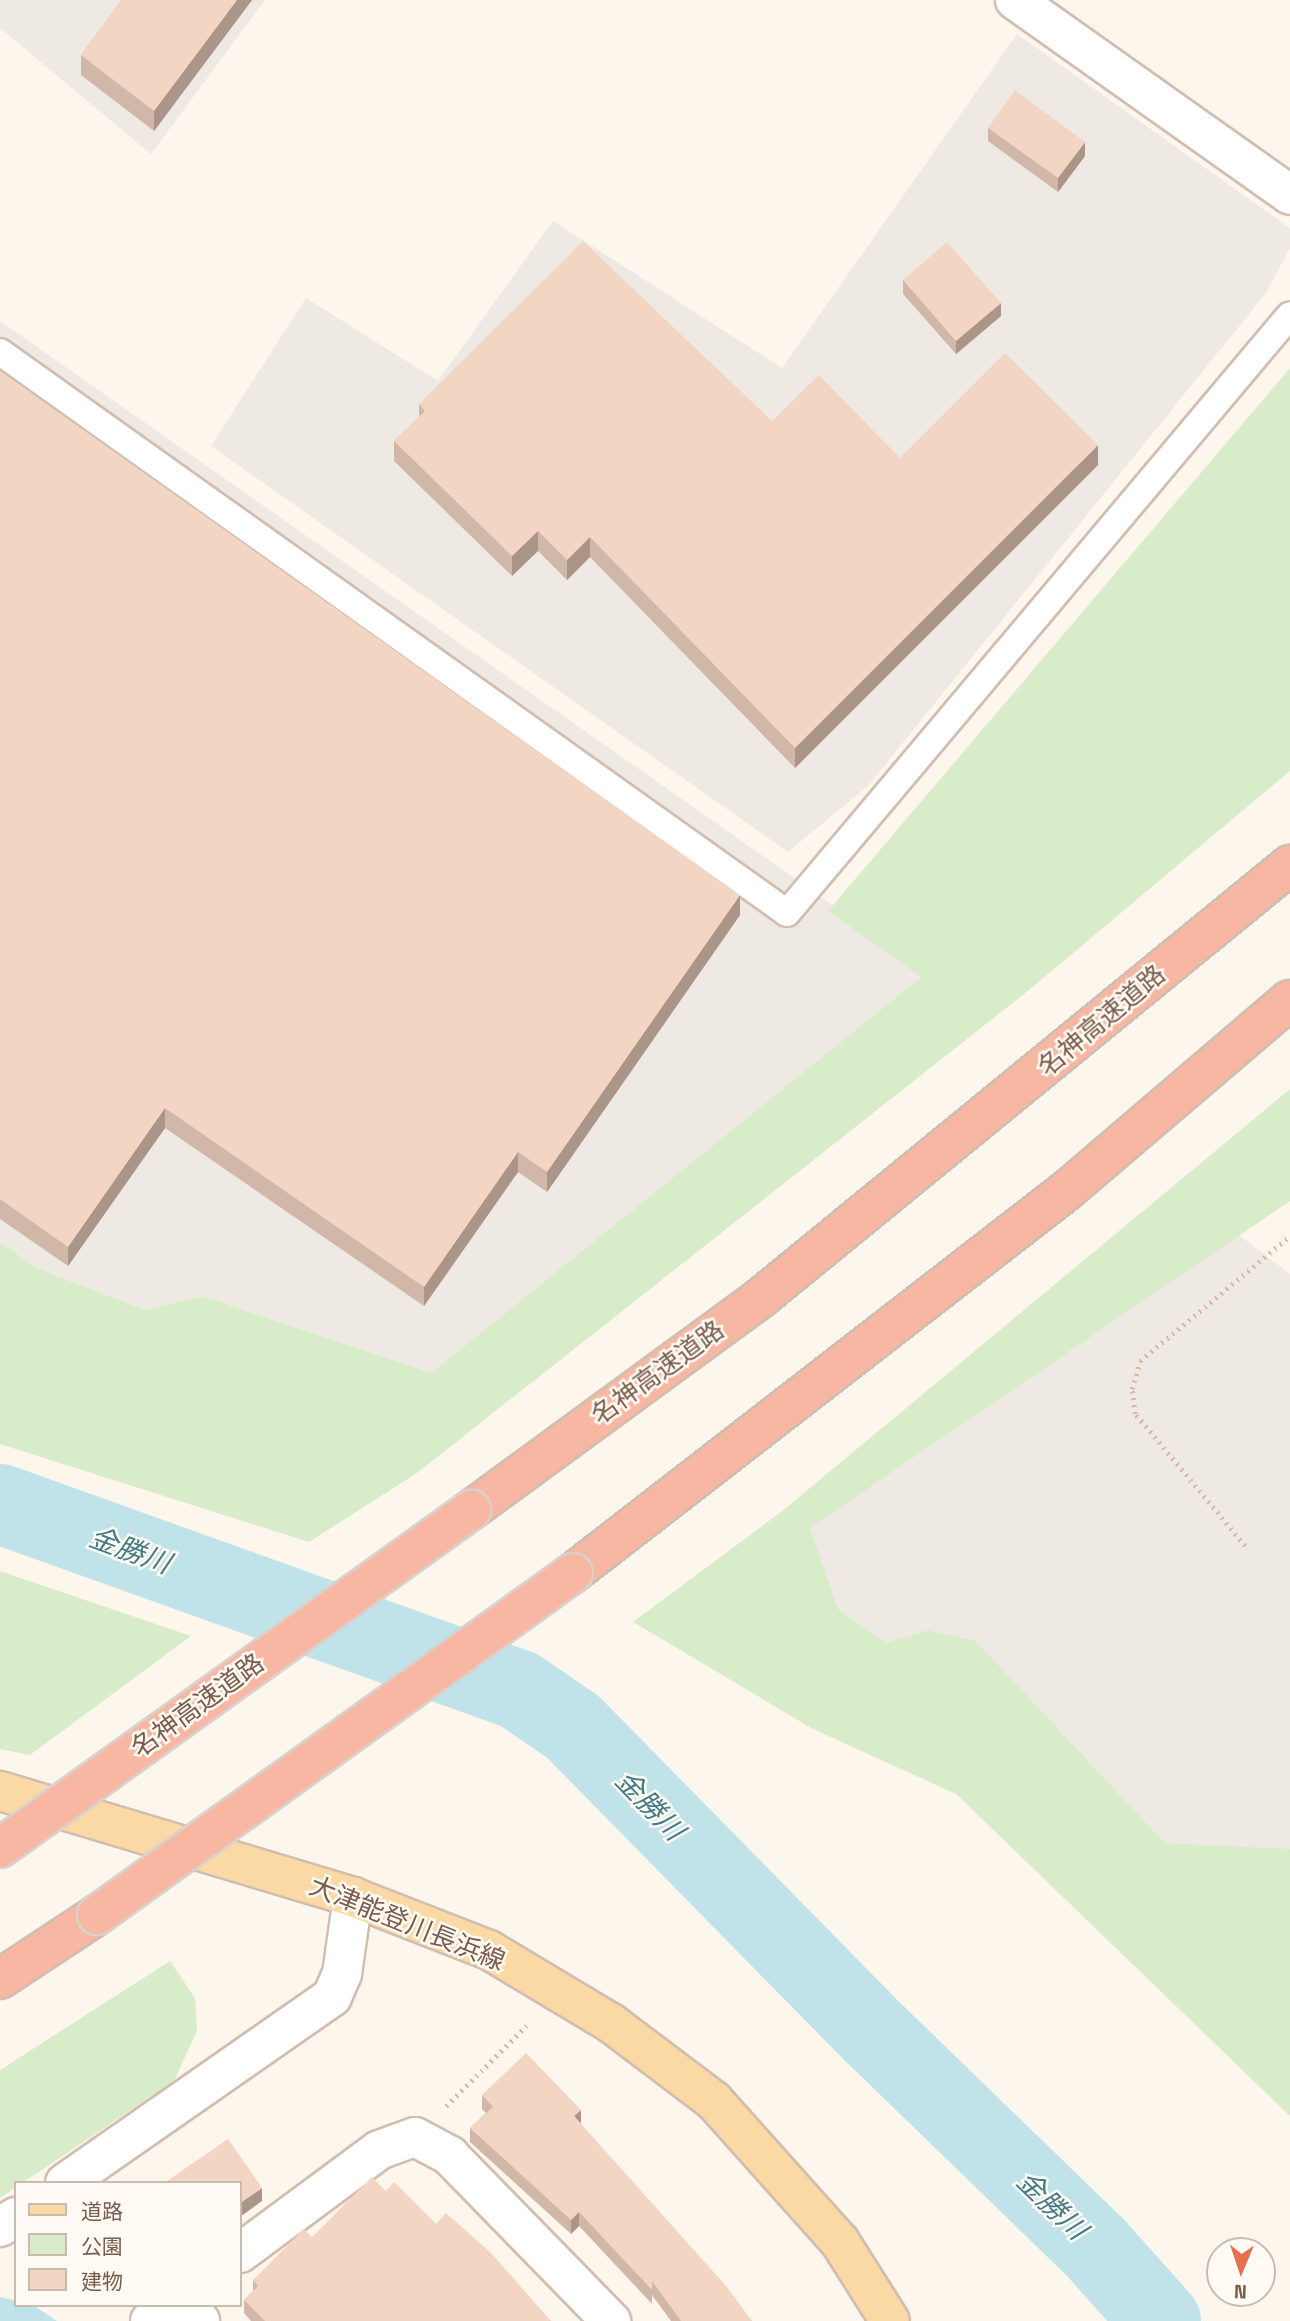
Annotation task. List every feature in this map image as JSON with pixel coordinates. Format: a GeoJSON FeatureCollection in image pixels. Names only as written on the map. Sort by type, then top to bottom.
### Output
{"type":"FeatureCollection","features":[{"type":"Feature","properties":{"kind":"highway","name":"名神高速道路"},"geometry":{"type":"LineString","coordinates":[[0,1849],[763,1296],[1290,865]]}},
{"type":"Feature","properties":{"kind":"highway"},"geometry":{"type":"LineString","coordinates":[[0,1979],[97,1915],[573,1573],[1045,1208],[1290,1000]]}},
{"type":"Feature","properties":{"kind":"main road","name":"大津能登川長浜線"},"geometry":{"type":"LineString","coordinates":[[0,1791],[353,1897],[489,1950],[611,2022],[713,2101],[840,2242],[890,2321]]}},
{"type":"Feature","properties":{"kind":"street"},"geometry":{"type":"LineString","coordinates":[[1015,0],[1290,195]]}},
{"type":"Feature","properties":{"kind":"street"},"geometry":{"type":"LineString","coordinates":[[68,2181],[332,1997],[342,1974],[353,1897]]}},
{"type":"Feature","properties":{"kind":"street"},"geometry":{"type":"LineString","coordinates":[[242,2252],[379,2150],[415,2137],[450,2157],[611,2321]]}},
{"type":"Feature","properties":{"kind":"street"},"geometry":{"type":"LineString","coordinates":[[130,2307],[148,2321],[166,2307]]}},
{"type":"Feature","properties":{"kind":"street"},"geometry":{"type":"LineString","coordinates":[[186,2307],[200,2321]]}},
{"type":"Feature","properties":{"kind":"lane"},"geometry":{"type":"LineString","coordinates":[[0,352],[787,912],[1290,315]]}},
{"type":"Feature","properties":{"kind":"path"},"geometry":{"type":"LineString","coordinates":[[1245,1546],[1135,1414],[1132,1390],[1140,1361],[1290,1236]]}},
{"type":"Feature","properties":{"kind":"path"},"geometry":{"type":"LineString","coordinates":[[437,2115],[516,2036]]}},
{"type":"Feature","properties":{"kind":"shaded area"},"geometry":{"type":"Polygon","coordinates":[[[0,0],[265,0],[151,154],[0,28],[0,0]]]}},
{"type":"Feature","properties":{"kind":"shaded area"},"geometry":{"type":"Polygon","coordinates":[[[1017,34],[1290,228],[1290,248],[1266,293],[868,786],[788,852],[211,446],[306,298],[438,381],[553,221],[782,368],[1017,34]]]}},
{"type":"Feature","properties":{"kind":"shaded area"},"geometry":{"type":"Polygon","coordinates":[[[0,321],[833,905],[829,911],[922,976],[431,1373],[203,1296],[145,1310],[37,1268],[0,1242],[0,321]]]}},
{"type":"Feature","properties":{"kind":"shaded area"},"geometry":{"type":"Polygon","coordinates":[[[1239,1235],[1290,1274],[1290,1849],[1267,1852],[1165,1843],[976,1641],[928,1630],[887,1643],[838,1609],[810,1528],[1239,1235]]]}},
{"type":"Feature","properties":{"kind":"green space"},"geometry":{"type":"Polygon","coordinates":[[[1290,368],[1290,771],[1029,990],[417,1473],[309,1542],[0,1444],[0,1242],[37,1268],[145,1310],[203,1296],[431,1373],[921,977],[828,911],[1290,368]]]}},
{"type":"Feature","properties":{"kind":"green space"},"geometry":{"type":"Polygon","coordinates":[[[1290,1089],[1290,1201],[810,1528],[838,1609],[887,1643],[928,1630],[976,1641],[1165,1843],[1290,1849],[1290,2116],[956,1794],[813,1729],[633,1622],[781,1512],[1290,1089]]]}},
{"type":"Feature","properties":{"kind":"green space"},"geometry":{"type":"Polygon","coordinates":[[[0,1571],[191,1636],[30,1755],[0,1749],[0,1571]]]}},
{"type":"Feature","properties":{"kind":"green space"},"geometry":{"type":"Polygon","coordinates":[[[170,1961],[195,1998],[197,2031],[174,2081],[25,2181],[14,2181],[14,2189],[0,2198],[0,2070],[170,1961]]]}},
{"type":"Feature","properties":{"kind":"water"},"geometry":{"type":"Polygon","coordinates":[[[0,2297],[14,2300],[14,2307],[36,2307],[57,2321],[0,2321],[0,2297]]]}},
{"type":"Feature","properties":{"kind":"building"},"geometry":{"type":"Polygon","coordinates":[[[122,0],[237,0],[154,111],[81,55],[122,0]]]}},
{"type":"Feature","properties":{"kind":"building"},"geometry":{"type":"Polygon","coordinates":[[[1015,90],[1085,142],[1058,178],[988,128],[1015,90]]]}},
{"type":"Feature","properties":{"kind":"building"},"geometry":{"type":"Polygon","coordinates":[[[583,241],[772,421],[819,375],[900,458],[1005,353],[1098,445],[795,748],[590,537],[567,560],[538,531],[512,556],[394,441],[425,411],[419,404],[583,241]]]}},
{"type":"Feature","properties":{"kind":"building"},"geometry":{"type":"Polygon","coordinates":[[[947,242],[1001,303],[956,341],[903,280],[947,242]]]}},
{"type":"Feature","properties":{"kind":"building"},"geometry":{"type":"Polygon","coordinates":[[[0,371],[740,895],[547,1172],[518,1152],[424,1287],[165,1108],[68,1247],[0,1199],[0,371]]]}},
{"type":"Feature","properties":{"kind":"building"},"geometry":{"type":"Polygon","coordinates":[[[526,2053],[581,2110],[574,2116],[727,2287],[752,2321],[681,2321],[652,2281],[652,2290],[579,2212],[571,2220],[470,2128],[493,2107],[482,2095],[526,2053]]]}},
{"type":"Feature","properties":{"kind":"building"},"geometry":{"type":"Polygon","coordinates":[[[228,2139],[262,2188],[242,2202],[242,2181],[167,2181],[228,2139]]]}},
{"type":"Feature","properties":{"kind":"building"},"geometry":{"type":"Polygon","coordinates":[[[372,2177],[386,2191],[394,2182],[436,2224],[446,2213],[491,2253],[551,2321],[265,2321],[244,2300],[258,2286],[253,2280],[304,2229],[312,2237],[372,2177]]]}},
{"type":"Feature","properties":{"kind":"waterway","name":"金勝川"},"geometry":{"type":"LineString","coordinates":[[0,1504],[519,1690],[573,1727],[877,2036],[1093,2245],[1161,2321]]}}]}
